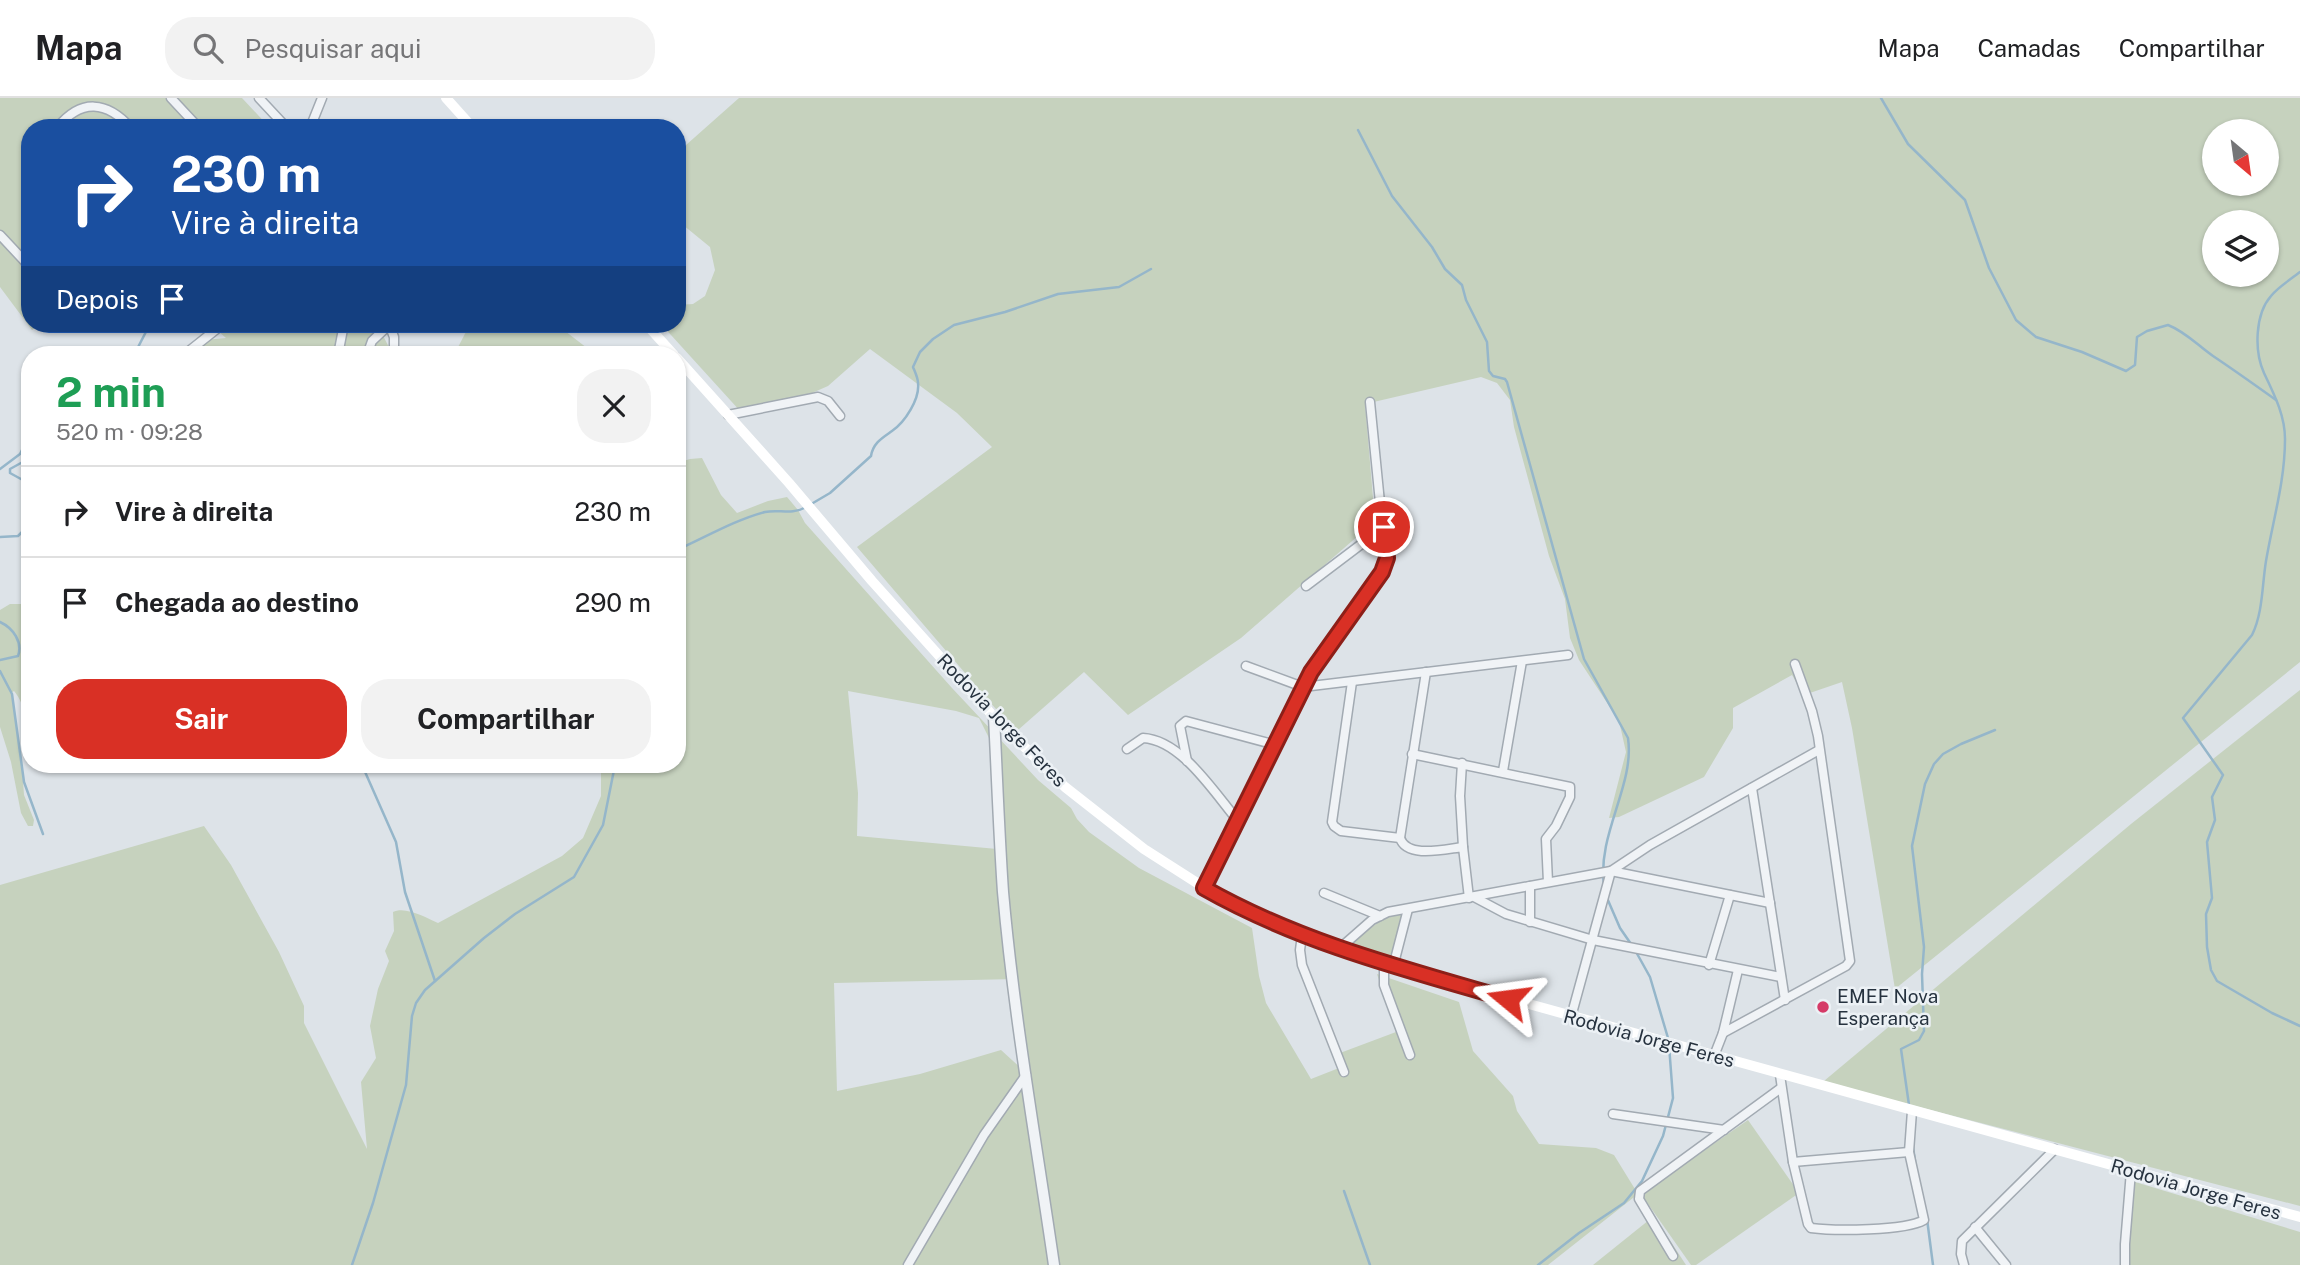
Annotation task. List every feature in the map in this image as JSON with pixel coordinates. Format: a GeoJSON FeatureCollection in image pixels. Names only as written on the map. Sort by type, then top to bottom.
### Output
{"type":"FeatureCollection","features":[{"type":"Feature","properties":{"kind":"main road"},"geometry":{"type":"LineString","coordinates":[[446,98],[465,119]]}},
{"type":"Feature","properties":{"kind":"main road","name":"Rodovia Jorge Feres"},"geometry":{"type":"LineString","coordinates":[[654,333],[666,346]]}},
{"type":"Feature","properties":{"kind":"main road","name":"Rodovia Jorge Feres"},"geometry":{"type":"LineString","coordinates":[[686,368],[872,581],[1039,763],[1085,804],[1144,849],[1241,909],[1302,935],[1388,965],[2300,1217]]}},
{"type":"Feature","properties":{"kind":"street"},"geometry":{"type":"LineString","coordinates":[[171,98],[191,119]]}},
{"type":"Feature","properties":{"kind":"street"},"geometry":{"type":"LineString","coordinates":[[259,98],[279,119]]}},
{"type":"Feature","properties":{"kind":"street"},"geometry":{"type":"LineString","coordinates":[[314,119],[322,98]]}},
{"type":"Feature","properties":{"kind":"street"},"geometry":{"type":"LineString","coordinates":[[63,119],[75,112],[97,106],[107,107],[123,119]]}},
{"type":"Feature","properties":{"kind":"street"},"geometry":{"type":"LineString","coordinates":[[0,235],[21,257]]}},
{"type":"Feature","properties":{"kind":"street"},"geometry":{"type":"LineString","coordinates":[[195,346],[212,333]]}},
{"type":"Feature","properties":{"kind":"street"},"geometry":{"type":"LineString","coordinates":[[728,415],[818,397],[828,401],[840,415]]}},
{"type":"Feature","properties":{"kind":"street"},"geometry":{"type":"LineString","coordinates":[[1204,888],[1303,687],[1323,653],[1382,572],[1387,558],[1370,402]]}},
{"type":"Feature","properties":{"kind":"street"},"geometry":{"type":"LineString","coordinates":[[1306,586],[1384,527]]}},
{"type":"Feature","properties":{"kind":"street"},"geometry":{"type":"LineString","coordinates":[[1245,666],[1303,687],[1568,655]]}},
{"type":"Feature","properties":{"kind":"street"},"geometry":{"type":"LineString","coordinates":[[1503,771],[1522,661]]}},
{"type":"Feature","properties":{"kind":"street"},"geometry":{"type":"LineString","coordinates":[[1723,1033],[1846,966],[1851,957],[1812,711],[1795,664]]}},
{"type":"Feature","properties":{"kind":"street"},"geometry":{"type":"LineString","coordinates":[[1426,672],[1400,838],[1403,846],[1411,850],[1463,847]]}},
{"type":"Feature","properties":{"kind":"street"},"geometry":{"type":"LineString","coordinates":[[1352,682],[1333,824],[1341,831],[1400,838]]}},
{"type":"Feature","properties":{"kind":"street"},"geometry":{"type":"LineString","coordinates":[[994,717],[1004,893],[1026,1075],[1054,1265]]}},
{"type":"Feature","properties":{"kind":"street"},"geometry":{"type":"LineString","coordinates":[[1187,761],[1180,726],[1184,722],[1276,746]]}},
{"type":"Feature","properties":{"kind":"street"},"geometry":{"type":"LineString","coordinates":[[1127,749],[1139,740],[1150,738],[1167,744],[1187,761],[1238,822]]}},
{"type":"Feature","properties":{"kind":"street"},"geometry":{"type":"LineString","coordinates":[[1571,1017],[1611,872],[1637,853],[1819,750]]}},
{"type":"Feature","properties":{"kind":"street"},"geometry":{"type":"LineString","coordinates":[[1412,754],[1570,787],[1570,797],[1556,826],[1546,839],[1548,882]]}},
{"type":"Feature","properties":{"kind":"street"},"geometry":{"type":"LineString","coordinates":[[1462,763],[1460,796],[1463,847],[1471,898]]}},
{"type":"Feature","properties":{"kind":"street"},"geometry":{"type":"LineString","coordinates":[[1752,788],[1785,1000]]}},
{"type":"Feature","properties":{"kind":"street"},"geometry":{"type":"LineString","coordinates":[[1339,949],[1380,916],[1611,872],[1770,903]]}},
{"type":"Feature","properties":{"kind":"street"},"geometry":{"type":"LineString","coordinates":[[1530,886],[1530,922]]}},
{"type":"Feature","properties":{"kind":"street"},"geometry":{"type":"LineString","coordinates":[[1324,893],[1380,916]]}},
{"type":"Feature","properties":{"kind":"street"},"geometry":{"type":"LineString","coordinates":[[1709,965],[1730,895]]}},
{"type":"Feature","properties":{"kind":"street"},"geometry":{"type":"LineString","coordinates":[[1471,898],[1530,922],[1592,940],[1781,977]]}},
{"type":"Feature","properties":{"kind":"street"},"geometry":{"type":"LineString","coordinates":[[1408,909],[1388,965],[1384,985],[1410,1055]]}},
{"type":"Feature","properties":{"kind":"street"},"geometry":{"type":"LineString","coordinates":[[1302,935],[1302,965],[1344,1072]]}},
{"type":"Feature","properties":{"kind":"street"},"geometry":{"type":"LineString","coordinates":[[1714,1056],[1723,1033],[1738,970]]}},
{"type":"Feature","properties":{"kind":"street"},"geometry":{"type":"LineString","coordinates":[[908,1265],[984,1135],[1026,1075]]}},
{"type":"Feature","properties":{"kind":"street"},"geometry":{"type":"LineString","coordinates":[[1780,1075],[1793,1162],[1811,1228],[1893,1226],[1924,1220],[1909,1152],[1912,1111]]}},
{"type":"Feature","properties":{"kind":"street"},"geometry":{"type":"LineString","coordinates":[[1673,1256],[1639,1199],[1640,1191],[1782,1088]]}},
{"type":"Feature","properties":{"kind":"street"},"geometry":{"type":"LineString","coordinates":[[1613,1114],[1724,1130]]}},
{"type":"Feature","properties":{"kind":"street"},"geometry":{"type":"LineString","coordinates":[[1964,1265],[1961,1244],[2055,1149]]}},
{"type":"Feature","properties":{"kind":"street"},"geometry":{"type":"LineString","coordinates":[[1793,1162],[1909,1152]]}},
{"type":"Feature","properties":{"kind":"street"},"geometry":{"type":"LineString","coordinates":[[2125,1265],[2131,1171]]}},
{"type":"Feature","properties":{"kind":"street"},"geometry":{"type":"LineString","coordinates":[[1975,1227],[2006,1265]]}},
{"type":"Feature","properties":{"kind":"green space"},"geometry":{"type":"Polygon","coordinates":[[[0,98],[242,98],[262,119],[21,119],[21,315],[0,287],[0,98]]]}},
{"type":"Feature","properties":{"kind":"green space"},"geometry":{"type":"Polygon","coordinates":[[[739,98],[2300,98],[2300,662],[1895,989],[1842,682],[1804,695],[1792,675],[1733,708],[1733,728],[1704,777],[1619,817],[1609,818],[1626,752],[1619,721],[1579,660],[1570,638],[1565,599],[1549,556],[1514,427],[1510,400],[1497,383],[1481,377],[1365,404],[1375,521],[1241,638],[1128,715],[1084,672],[1018,730],[995,708],[857,547],[992,447],[957,413],[870,349],[828,386],[812,393],[741,412],[686,352],[686,346],[681,346],[669,333],[686,333],[686,304],[693,304],[705,296],[715,270],[710,247],[686,227],[686,145],[739,98]]]}},
{"type":"Feature","properties":{"kind":"green space"},"geometry":{"type":"Polygon","coordinates":[[[220,333],[382,333],[388,346],[194,346],[204,340],[226,338],[220,333]]]}},
{"type":"Feature","properties":{"kind":"green space"},"geometry":{"type":"Polygon","coordinates":[[[465,333],[568,333],[584,346],[459,346],[465,333]]]}},
{"type":"Feature","properties":{"kind":"green space"},"geometry":{"type":"Polygon","coordinates":[[[702,458],[721,495],[737,513],[787,497],[805,523],[952,688],[1038,780],[1071,808],[1089,832],[1139,868],[1252,928],[1266,1003],[1311,1079],[1339,1068],[1340,1053],[1396,1032],[1377,974],[1459,1002],[1473,1051],[1513,1096],[1517,1111],[1539,1144],[1596,1148],[1614,1155],[1638,1194],[1548,1265],[0,1265],[0,885],[204,826],[231,865],[279,952],[304,1006],[304,1023],[367,1149],[361,1082],[376,1058],[370,1026],[378,989],[389,961],[385,951],[394,931],[393,912],[404,910],[438,923],[562,856],[583,838],[601,796],[601,773],[686,773],[686,460],[702,458]],[[848,691],[858,793],[857,836],[997,849],[995,750],[979,718],[956,711],[848,691]],[[1016,979],[834,983],[837,1091],[920,1074],[1001,1050],[1024,1071],[1033,1088],[1016,979]]]}},
{"type":"Feature","properties":{"kind":"green space"},"geometry":{"type":"Polygon","coordinates":[[[10,604],[21,604],[21,703],[14,691],[11,693],[21,753],[24,795],[34,820],[33,826],[28,826],[21,813],[11,762],[0,727],[0,610],[10,604]]]}},
{"type":"Feature","properties":{"kind":"green space"},"geometry":{"type":"Polygon","coordinates":[[[2300,690],[2300,1206],[1824,1081],[2131,824],[2300,690]]]}},
{"type":"Feature","properties":{"kind":"green space"},"geometry":{"type":"Polygon","coordinates":[[[1404,913],[1390,962],[1344,948],[1388,915],[1404,913]]]}},
{"type":"Feature","properties":{"kind":"green space"},"geometry":{"type":"Polygon","coordinates":[[[1748,1120],[1799,1193],[1696,1265],[1691,1265],[1641,1194],[1748,1120]]]}},
{"type":"Feature","properties":{"kind":"green space"},"geometry":{"type":"Polygon","coordinates":[[[2132,1181],[2300,1232],[2300,1265],[2127,1265],[2132,1181]]]}},
{"type":"Feature","properties":{"kind":"green space"},"geometry":{"type":"Polygon","coordinates":[[[1654,1216],[1686,1265],[1593,1265],[1654,1216]]]}},
{"type":"Feature","properties":{"kind":"waterway"},"geometry":{"type":"LineString","coordinates":[[1881,98],[1908,144],[1965,200],[1989,268],[2016,320],[2036,337],[2082,352],[2126,371],[2135,365],[2137,337],[2168,325],[2276,400]]}},
{"type":"Feature","properties":{"kind":"waterway"},"geometry":{"type":"LineString","coordinates":[[1358,130],[1392,196],[1432,247],[1445,269],[1462,285],[1466,300],[1487,342],[1489,371],[1493,376],[1507,382],[1584,659],[1628,738],[1626,774],[1606,847],[1604,885]]}},
{"type":"Feature","properties":{"kind":"waterway"},"geometry":{"type":"LineString","coordinates":[[813,503],[830,493],[871,456],[878,441],[897,427],[906,416],[917,396],[917,379],[913,367],[920,352],[933,339],[954,325],[1005,312],[1058,294],[1119,287],[1151,269]]}},
{"type":"Feature","properties":{"kind":"waterway"},"geometry":{"type":"LineString","coordinates":[[2300,272],[2271,296],[2259,322],[2261,364],[2281,413],[2285,439],[2281,485],[2258,618],[2252,635],[2183,718],[2223,775],[2212,797],[2215,820],[2207,842],[2212,898],[2206,914],[2207,947],[2211,970],[2217,981],[2300,1026]]}},
{"type":"Feature","properties":{"kind":"waterway"},"geometry":{"type":"LineString","coordinates":[[139,346],[145,333]]}},
{"type":"Feature","properties":{"kind":"waterway"},"geometry":{"type":"LineString","coordinates":[[0,469],[21,452]]}},
{"type":"Feature","properties":{"kind":"waterway"},"geometry":{"type":"LineString","coordinates":[[21,463],[10,469],[10,473],[21,479]]}},
{"type":"Feature","properties":{"kind":"waterway"},"geometry":{"type":"LineString","coordinates":[[686,546],[754,515],[804,508]]}},
{"type":"Feature","properties":{"kind":"waterway"},"geometry":{"type":"LineString","coordinates":[[0,537],[18,536],[21,533]]}},
{"type":"Feature","properties":{"kind":"waterway"},"geometry":{"type":"LineString","coordinates":[[0,622],[16,636],[19,646],[18,656],[0,660]]}},
{"type":"Feature","properties":{"kind":"waterway"},"geometry":{"type":"LineString","coordinates":[[0,671],[12,694],[21,760]]}},
{"type":"Feature","properties":{"kind":"waterway"},"geometry":{"type":"LineString","coordinates":[[1909,1105],[1901,1049],[1919,1040],[1924,1031],[1924,947],[1912,846],[1925,784],[1934,764],[1943,754],[1995,730]]}},
{"type":"Feature","properties":{"kind":"waterway"},"geometry":{"type":"LineString","coordinates":[[23,773],[43,834]]}},
{"type":"Feature","properties":{"kind":"waterway"},"geometry":{"type":"LineString","coordinates":[[366,773],[396,842],[405,892],[435,981]]}},
{"type":"Feature","properties":{"kind":"waterway"},"geometry":{"type":"LineString","coordinates":[[352,1265],[373,1203],[406,1085],[412,1016],[416,1003],[425,990],[484,938],[515,914],[574,877],[603,825],[613,773]]}},
{"type":"Feature","properties":{"kind":"waterway"},"geometry":{"type":"LineString","coordinates":[[1607,898],[1620,928],[1631,944]]}},
{"type":"Feature","properties":{"kind":"waterway"},"geometry":{"type":"LineString","coordinates":[[1635,950],[1650,977],[1668,1038]]}},
{"type":"Feature","properties":{"kind":"waterway"},"geometry":{"type":"LineString","coordinates":[[1538,1265],[1624,1203],[1642,1181],[1663,1136],[1673,1098],[1669,1045]]}},
{"type":"Feature","properties":{"kind":"waterway"},"geometry":{"type":"LineString","coordinates":[[1913,1147],[1915,1161]]}},
{"type":"Feature","properties":{"kind":"waterway"},"geometry":{"type":"LineString","coordinates":[[1344,1191],[1370,1265]]}},
{"type":"Feature","properties":{"kind":"waterway"},"geometry":{"type":"LineString","coordinates":[[1927,1219],[1933,1265]]}},
{"type":"Feature","properties":{"kind":"place","name":"EMEF Nova Esperança"},"geometry":{"type":"Point","coordinates":[1823,1007]}},
{"type":"Feature","properties":{"kind":"route"},"geometry":{"type":"LineString","coordinates":[[1384,527],[1387,558],[1382,572],[1311,672],[1264,772],[1204,888],[1261,918],[1347,952],[1508,999]]}}]}
